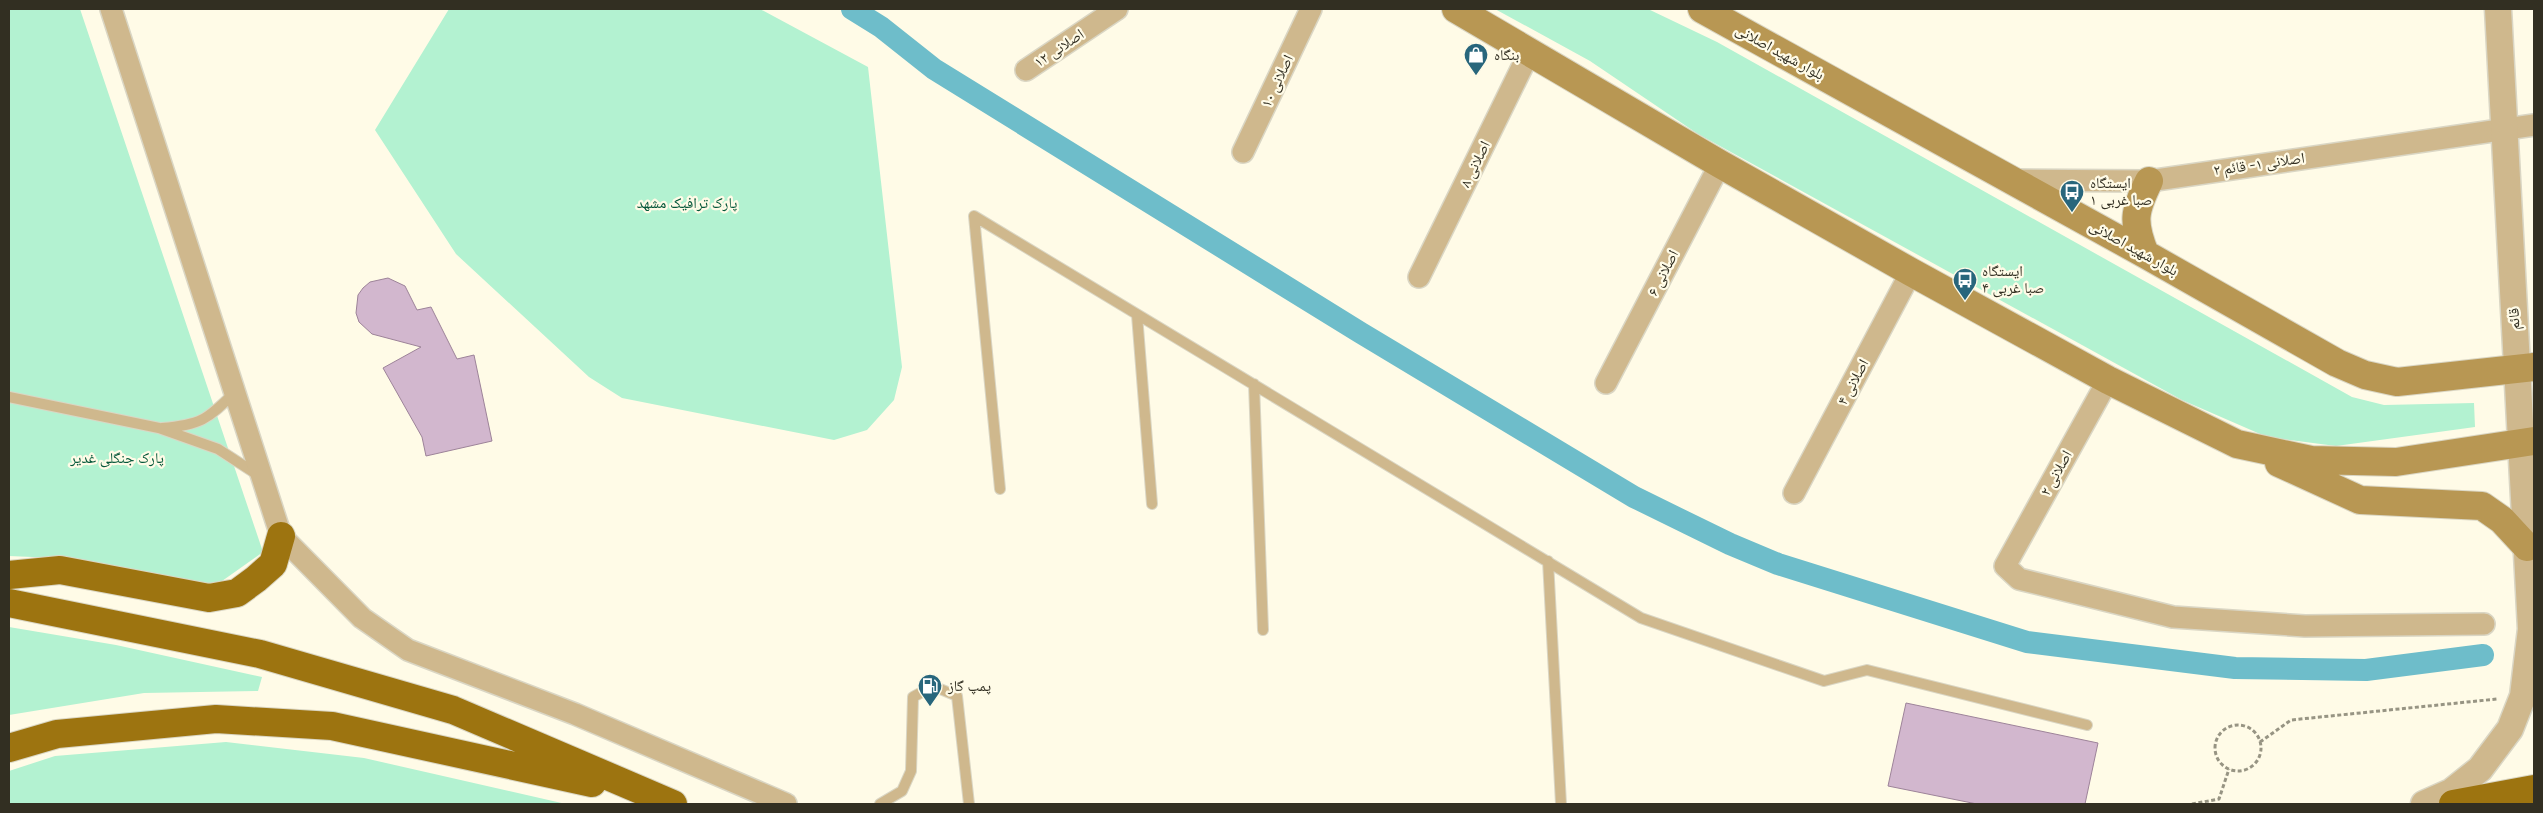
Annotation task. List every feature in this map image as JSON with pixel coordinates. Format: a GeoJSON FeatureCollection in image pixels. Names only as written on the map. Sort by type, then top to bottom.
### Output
{"type":"FeatureCollection","features":[{"type":"Feature","properties":{"kind":"highway"},"geometry":{"type":"LineString","coordinates":[[9,575],[60,570],[209,598],[237,593],[273,564],[281,536]]}},
{"type":"Feature","properties":{"kind":"highway"},"geometry":{"type":"LineString","coordinates":[[9,603],[260,654],[453,710],[664,800]]}},
{"type":"Feature","properties":{"kind":"highway"},"geometry":{"type":"LineString","coordinates":[[9,748],[57,734],[216,719],[332,726],[664,800]]}},
{"type":"Feature","properties":{"kind":"highway"},"geometry":{"type":"LineString","coordinates":[[2453,804],[2534,789]]}},
{"type":"Feature","properties":{"kind":"main road","name":"بلوار شهید اصلانی"},"geometry":{"type":"LineString","coordinates":[[1702,9],[2145,254],[2295,341],[2365,375],[2397,382],[2526,368]]}},
{"type":"Feature","properties":{"kind":"main road"},"geometry":{"type":"LineString","coordinates":[[1467,12],[1720,164],[2108,380],[2236,444],[2360,500],[2482,506],[2502,520],[2527,547]]}},
{"type":"Feature","properties":{"kind":"main road"},"geometry":{"type":"LineString","coordinates":[[2145,254],[2136,232],[2137,204],[2149,180]]}},
{"type":"Feature","properties":{"kind":"main road"},"geometry":{"type":"LineString","coordinates":[[2236,444],[2311,460],[2396,462],[2527,442]]}},
{"type":"Feature","properties":{"kind":"street"},"geometry":{"type":"LineString","coordinates":[[112,9],[281,536],[362,618],[408,650],[575,714],[786,804]]}},
{"type":"Feature","properties":{"kind":"street","name":"اصلانی ۱۲"},"geometry":{"type":"LineString","coordinates":[[1026,70],[1117,9]]}},
{"type":"Feature","properties":{"kind":"street","name":"اصلانی ۱۰"},"geometry":{"type":"LineString","coordinates":[[1243,152],[1311,9]]}},
{"type":"Feature","properties":{"kind":"street","name":"قائم"},"geometry":{"type":"LineString","coordinates":[[2424,804],[2451,792],[2480,769],[2510,728],[2523,696],[2533,634],[2527,547],[2526,368],[2505,128],[2498,9]]}},
{"type":"Feature","properties":{"kind":"street","name":"اصلانی ۸"},"geometry":{"type":"LineString","coordinates":[[1419,277],[1530,51]]}},
{"type":"Feature","properties":{"kind":"street","name":"اصلانی ۱- قائم ۲"},"geometry":{"type":"LineString","coordinates":[[2012,180],[2149,180],[2534,125]]}},
{"type":"Feature","properties":{"kind":"street","name":"اصلانی ۶"},"geometry":{"type":"LineString","coordinates":[[1606,383],[1720,164]]}},
{"type":"Feature","properties":{"kind":"street","name":"اصلانی ۴"},"geometry":{"type":"LineString","coordinates":[[1794,493],[1911,272]]}},
{"type":"Feature","properties":{"kind":"street","name":"اصلانی ۲"},"geometry":{"type":"LineString","coordinates":[[2108,380],[2005,566],[2019,579],[2173,617],[2305,626],[2484,624]]}},
{"type":"Feature","properties":{"kind":"lane"},"geometry":{"type":"LineString","coordinates":[[1000,489],[974,216],[1641,618],[1824,681],[1867,670],[2087,725]]}},
{"type":"Feature","properties":{"kind":"lane"},"geometry":{"type":"LineString","coordinates":[[1137,315],[1152,504]]}},
{"type":"Feature","properties":{"kind":"lane"},"geometry":{"type":"LineString","coordinates":[[1254,384],[1263,630]]}},
{"type":"Feature","properties":{"kind":"lane"},"geometry":{"type":"LineString","coordinates":[[159,428],[191,425],[212,416],[234,393]]}},
{"type":"Feature","properties":{"kind":"lane"},"geometry":{"type":"LineString","coordinates":[[9,397],[159,428],[218,449],[262,477]]}},
{"type":"Feature","properties":{"kind":"lane"},"geometry":{"type":"LineString","coordinates":[[1548,561],[1561,804]]}},
{"type":"Feature","properties":{"kind":"lane"},"geometry":{"type":"LineString","coordinates":[[880,804],[902,791],[911,771],[913,697],[933,686],[957,696],[969,804]]}},
{"type":"Feature","properties":{"kind":"path"},"geometry":{"type":"LineString","coordinates":[[2260,742],[2291,720],[2523,696]]}},
{"type":"Feature","properties":{"kind":"path"},"geometry":{"type":"LineString","coordinates":[[2230,726],[2246,726],[2257,735],[2260,742],[2258,759],[2246,770],[2229,769],[2222,765],[2215,751],[2215,743],[2224,729],[2230,726]]}},
{"type":"Feature","properties":{"kind":"path"},"geometry":{"type":"LineString","coordinates":[[2192,804],[2219,799],[2229,769]]}},
{"type":"Feature","properties":{"kind":"green space","name":"پارک جنگلی غدیر"},"geometry":{"type":"Polygon","coordinates":[[[9,9],[80,9],[263,552],[215,586],[56,558],[9,556],[9,9]]]}},
{"type":"Feature","properties":{"kind":"green space","name":"پارک ترافیک مشهد"},"geometry":{"type":"Polygon","coordinates":[[[449,9],[760,9],[868,67],[902,367],[894,400],[867,430],[834,440],[622,398],[589,377],[456,254],[375,130],[449,9]]]}},
{"type":"Feature","properties":{"kind":"green space"},"geometry":{"type":"Polygon","coordinates":[[[1495,9],[1648,9],[1717,42],[2352,397],[2384,405],[2474,403],[2475,427],[2336,446],[2267,437],[2182,400],[1698,134],[1590,61],[1495,9]]]}},
{"type":"Feature","properties":{"kind":"green space"},"geometry":{"type":"Polygon","coordinates":[[[9,627],[116,645],[262,677],[258,691],[144,693],[9,715],[9,627]]]}},
{"type":"Feature","properties":{"kind":"green space"},"geometry":{"type":"Polygon","coordinates":[[[226,742],[364,758],[566,804],[9,804],[9,771],[55,756],[226,742]]]}},
{"type":"Feature","properties":{"kind":"building"},"geometry":{"type":"Polygon","coordinates":[[[388,278],[405,286],[417,310],[431,307],[457,359],[474,355],[492,441],[426,456],[422,437],[383,368],[421,347],[372,334],[359,322],[356,313],[358,295],[363,288],[370,282],[388,278]]]}},
{"type":"Feature","properties":{"kind":"building"},"geometry":{"type":"Polygon","coordinates":[[[1906,703],[2098,743],[2085,804],[1977,804],[1888,786],[1906,703]]]}},
{"type":"Feature","properties":{"kind":"waterway"},"geometry":{"type":"LineString","coordinates":[[852,9],[881,27],[934,69],[1361,333],[1634,497],[1730,544],[1778,564],[2027,642],[2235,668],[2366,670],[2483,655]]}},
{"type":"Feature","properties":{"kind":"place","name":"بنگاه"},"geometry":{"type":"Point","coordinates":[1476,76]}},
{"type":"Feature","properties":{"kind":"place","name":"ایستگاه صبا غربی ۱"},"geometry":{"type":"Point","coordinates":[2072,213]}},
{"type":"Feature","properties":{"kind":"place","name":"ایستگاه صبا غربی ۴"},"geometry":{"type":"Point","coordinates":[1965,301]}},
{"type":"Feature","properties":{"kind":"place","name":"پمپ گاز"},"geometry":{"type":"Point","coordinates":[930,707]}}]}
